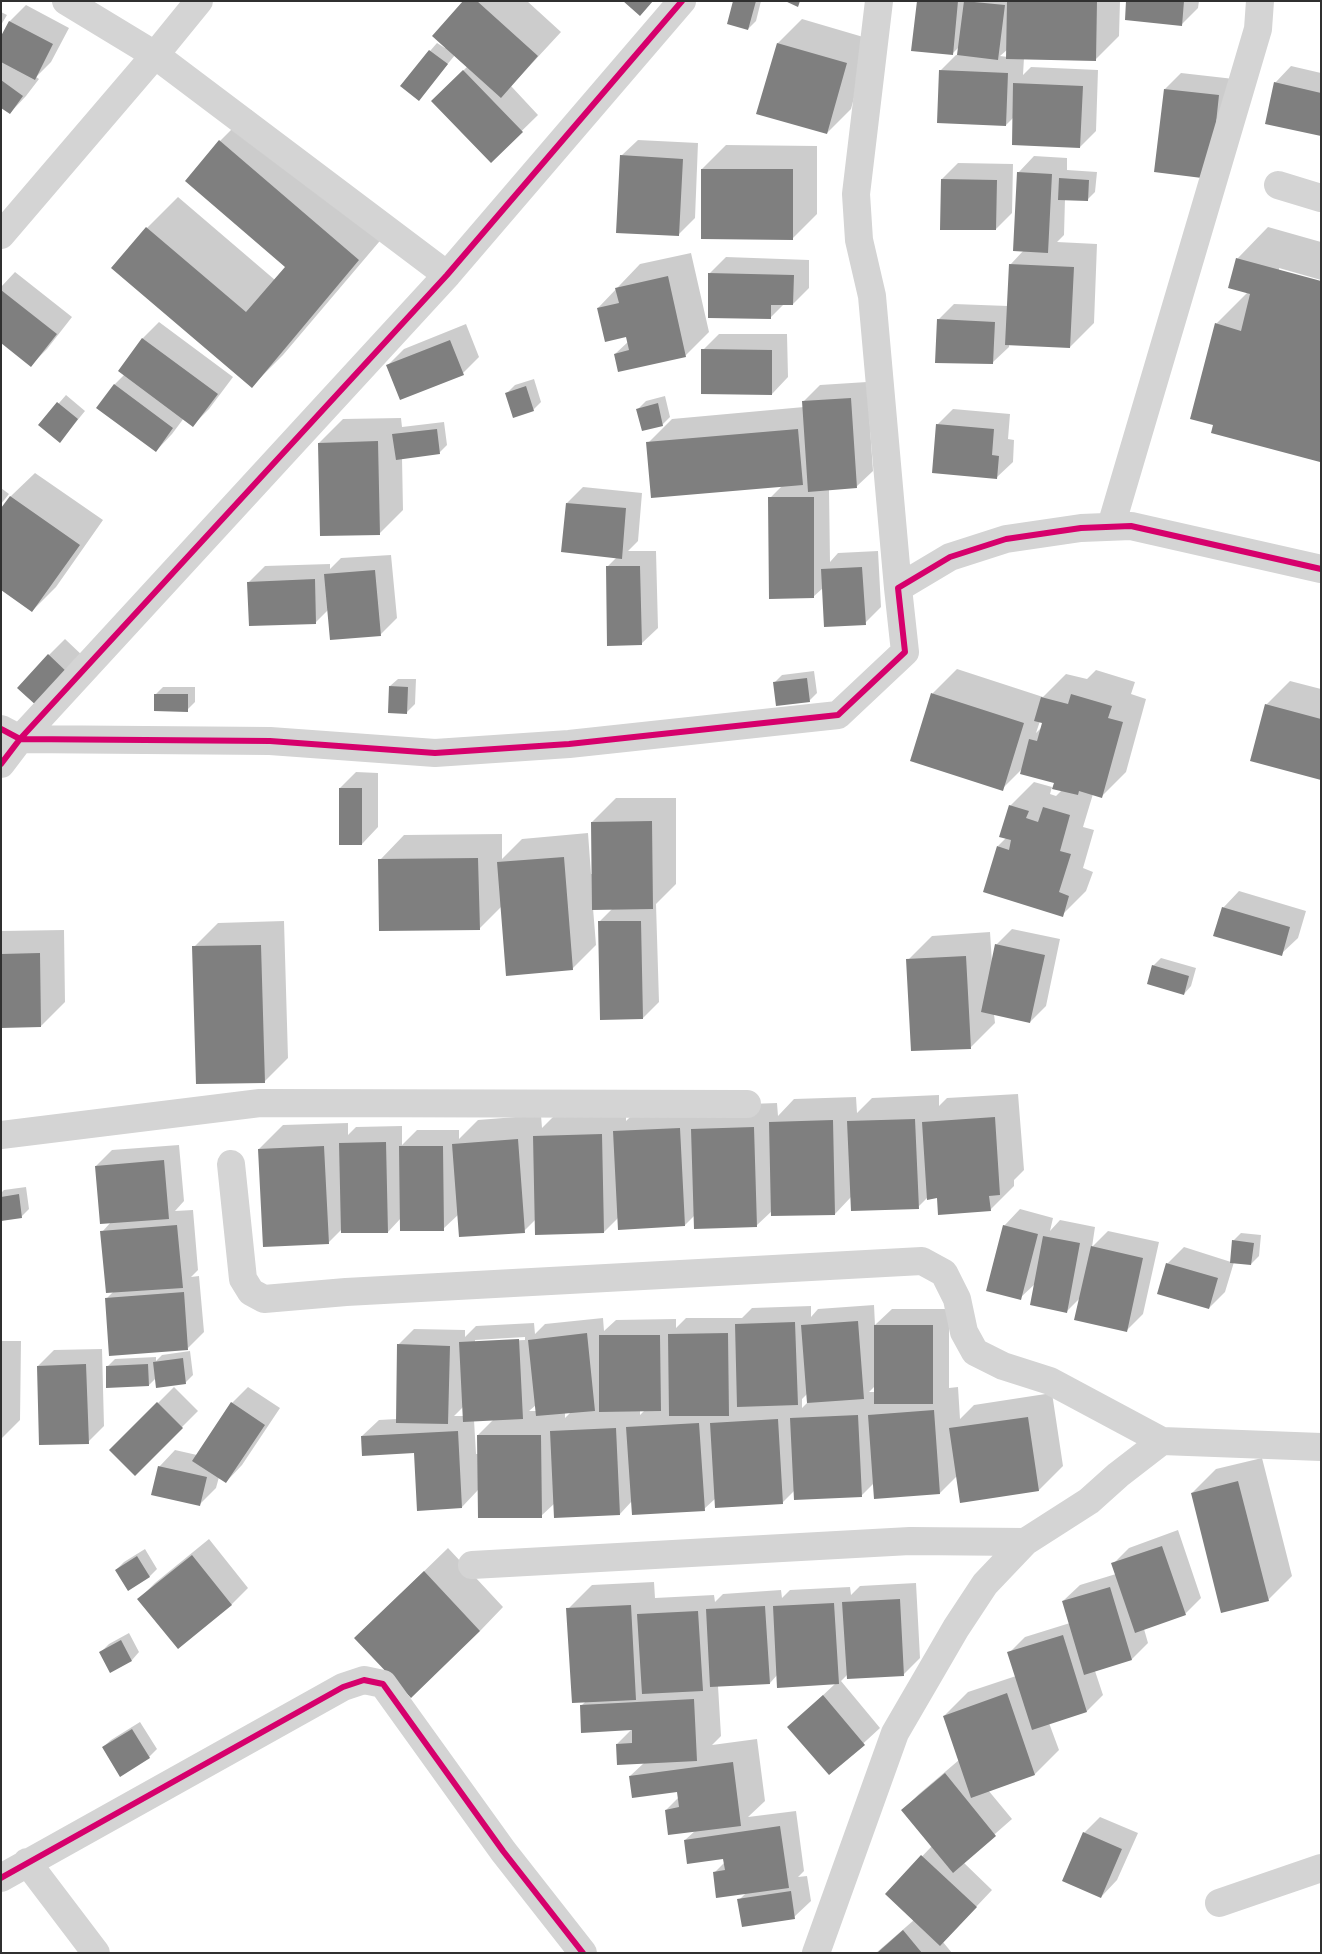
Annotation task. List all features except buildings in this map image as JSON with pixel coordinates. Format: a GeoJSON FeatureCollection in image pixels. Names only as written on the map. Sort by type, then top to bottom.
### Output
{"type":"FeatureCollection","features":[{"type":"Feature","properties":{"kind":"street"},"geometry":{"type":"LineString","coordinates":[[66,1],[155,55],[446,275]]}},
{"type":"Feature","properties":{"kind":"street"},"geometry":{"type":"LineString","coordinates":[[1,235],[199,1]]}},
{"type":"Feature","properties":{"kind":"street"},"geometry":{"type":"LineString","coordinates":[[1,764],[11,734],[446,275],[682,1]]}},
{"type":"Feature","properties":{"kind":"street"},"geometry":{"type":"LineString","coordinates":[[11,734],[270,741],[435,753],[569,744],[838,715],[905,652],[872,296],[859,240],[856,194],[879,1]]}},
{"type":"Feature","properties":{"kind":"street"},"geometry":{"type":"LineString","coordinates":[[1111,526],[1258,29],[1260,1]]}},
{"type":"Feature","properties":{"kind":"street"},"geometry":{"type":"LineString","coordinates":[[1278,185],[1321,198]]}},
{"type":"Feature","properties":{"kind":"street"},"geometry":{"type":"LineString","coordinates":[[898,588],[950,557],[1006,539],[1082,528],[1111,526],[1131,526],[1321,569]]}},
{"type":"Feature","properties":{"kind":"street"},"geometry":{"type":"LineString","coordinates":[[1,1135],[260,1103],[747,1104]]}},
{"type":"Feature","properties":{"kind":"street"},"geometry":{"type":"LineString","coordinates":[[231,1164],[242,1279],[251,1292],[264,1299],[356,1291],[922,1261],[944,1273],[957,1299],[964,1332],[975,1352],[1003,1366],[1050,1381],[1162,1441],[1321,1448]]}},
{"type":"Feature","properties":{"kind":"street"},"geometry":{"type":"LineString","coordinates":[[816,1953],[895,1733],[956,1628],[985,1584],[1025,1542],[1089,1501],[1118,1475],[1162,1441]]}},
{"type":"Feature","properties":{"kind":"street"},"geometry":{"type":"LineString","coordinates":[[472,1565],[910,1541],[1025,1542]]}},
{"type":"Feature","properties":{"kind":"street"},"geometry":{"type":"LineString","coordinates":[[2,1876],[343,1687],[364,1680],[383,1684],[503,1851],[583,1953]]}},
{"type":"Feature","properties":{"kind":"street"},"geometry":{"type":"LineString","coordinates":[[28,1862],[96,1953]]}},
{"type":"Feature","properties":{"kind":"street"},"geometry":{"type":"LineString","coordinates":[[1219,1903],[1321,1868]]}},
{"type":"Feature","properties":{"kind":"cycle path"},"geometry":{"type":"LineString","coordinates":[[1,764],[20,739],[447,275],[682,1]]}},
{"type":"Feature","properties":{"kind":"cycle path"},"geometry":{"type":"LineString","coordinates":[[1,729],[20,739],[270,741],[435,753],[569,744],[838,715],[905,652],[898,588],[950,557],[1006,539],[1081,528],[1131,526],[1321,569]]}},
{"type":"Feature","properties":{"kind":"cycle path"},"geometry":{"type":"LineString","coordinates":[[1,1878],[343,1687],[364,1680],[383,1684],[503,1851],[583,1953]]}}]}
